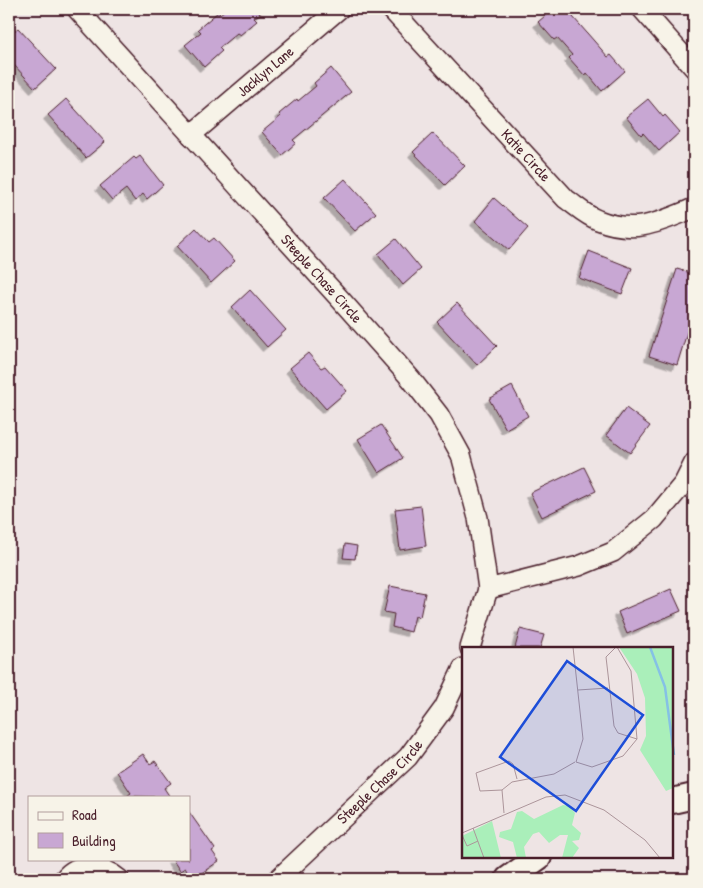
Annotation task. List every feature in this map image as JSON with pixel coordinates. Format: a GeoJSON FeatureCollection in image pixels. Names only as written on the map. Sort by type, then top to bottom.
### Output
{"type":"FeatureCollection","features":[{"type":"Feature","properties":{"kind":"street","name":"Steeple Chase Circle"},"geometry":{"type":"LineString","coordinates":[[77,9],[392,357],[439,414],[461,455],[478,518],[488,589],[470,647]]}},
{"type":"Feature","properties":{"kind":"street","name":"Jacklyn Lane"},"geometry":{"type":"LineString","coordinates":[[191,135],[339,9]]}},
{"type":"Feature","properties":{"kind":"street","name":"Katie Circle"},"geometry":{"type":"LineString","coordinates":[[391,9],[566,199],[597,220],[626,228],[659,223],[694,208]]}},
{"type":"Feature","properties":{"kind":"street"},"geometry":{"type":"LineString","coordinates":[[642,9],[694,68]]}},
{"type":"Feature","properties":{"kind":"street"},"geometry":{"type":"LineString","coordinates":[[488,589],[579,566],[613,552],[654,520],[684,482],[694,463]]}},
{"type":"Feature","properties":{"kind":"street","name":"Steeple Chase Circle"},"geometry":{"type":"LineString","coordinates":[[278,879],[408,757],[444,708],[462,670]]}},
{"type":"Feature","properties":{"kind":"street"},"geometry":{"type":"LineString","coordinates":[[673,801],[694,796]]}},
{"type":"Feature","properties":{"kind":"street"},"geometry":{"type":"LineString","coordinates":[[508,879],[538,858]]}},
{"type":"Feature","properties":{"kind":"street"},"geometry":{"type":"LineString","coordinates":[[64,879],[70,872],[89,865],[111,873],[119,879]]}},
{"type":"Feature","properties":{"kind":"building"},"geometry":{"type":"Polygon","coordinates":[[[226,9],[265,9],[254,18],[257,21],[240,35],[237,33],[219,48],[222,51],[204,67],[185,45],[201,32],[198,29],[218,12],[220,14],[226,9]]]}},
{"type":"Feature","properties":{"kind":"building"},"geometry":{"type":"Polygon","coordinates":[[[553,9],[566,9],[608,57],[611,55],[625,71],[602,91],[587,73],[585,76],[569,58],[572,55],[557,38],[554,40],[538,22],[553,9]]]}},
{"type":"Feature","properties":{"kind":"building"},"geometry":{"type":"Polygon","coordinates":[[[18,28],[56,69],[35,88],[14,65],[9,70],[9,36],[18,28]]]}},
{"type":"Feature","properties":{"kind":"building"},"geometry":{"type":"Polygon","coordinates":[[[331,68],[351,92],[293,140],[296,143],[282,155],[262,132],[281,116],[279,114],[316,86],[314,83],[331,68]]]}},
{"type":"Feature","properties":{"kind":"building"},"geometry":{"type":"Polygon","coordinates":[[[66,99],[105,142],[86,158],[48,115],[66,99]]]}},
{"type":"Feature","properties":{"kind":"building"},"geometry":{"type":"Polygon","coordinates":[[[648,99],[663,117],[665,115],[680,132],[659,151],[643,133],[641,135],[626,117],[648,99]]]}},
{"type":"Feature","properties":{"kind":"building"},"geometry":{"type":"Polygon","coordinates":[[[433,133],[465,166],[445,185],[413,152],[433,133]]]}},
{"type":"Feature","properties":{"kind":"building"},"geometry":{"type":"Polygon","coordinates":[[[140,156],[163,185],[147,199],[143,194],[135,201],[126,189],[112,200],[100,186],[134,157],[136,159],[140,156]]]}},
{"type":"Feature","properties":{"kind":"building"},"geometry":{"type":"Polygon","coordinates":[[[345,179],[376,213],[355,231],[324,198],[345,179]]]}},
{"type":"Feature","properties":{"kind":"building"},"geometry":{"type":"Polygon","coordinates":[[[494,198],[528,228],[509,250],[475,221],[494,198]]]}},
{"type":"Feature","properties":{"kind":"building"},"geometry":{"type":"Polygon","coordinates":[[[196,228],[209,242],[214,238],[235,261],[211,283],[177,246],[196,228]]]}},
{"type":"Feature","properties":{"kind":"building"},"geometry":{"type":"Polygon","coordinates":[[[396,239],[421,269],[403,285],[378,254],[396,239]]]}},
{"type":"Feature","properties":{"kind":"building"},"geometry":{"type":"Polygon","coordinates":[[[589,251],[632,268],[622,294],[579,278],[589,251]]]}},
{"type":"Feature","properties":{"kind":"building"},"geometry":{"type":"Polygon","coordinates":[[[677,269],[694,274],[694,310],[677,365],[649,356],[677,269]]]}},
{"type":"Feature","properties":{"kind":"building"},"geometry":{"type":"Polygon","coordinates":[[[250,290],[286,330],[267,347],[232,307],[250,290]]]}},
{"type":"Feature","properties":{"kind":"building"},"geometry":{"type":"Polygon","coordinates":[[[457,303],[497,346],[477,365],[437,322],[457,303]]]}},
{"type":"Feature","properties":{"kind":"building"},"geometry":{"type":"Polygon","coordinates":[[[308,353],[321,368],[325,366],[347,391],[326,409],[290,368],[308,353]]]}},
{"type":"Feature","properties":{"kind":"building"},"geometry":{"type":"Polygon","coordinates":[[[512,386],[528,416],[506,429],[489,399],[512,386]]]}},
{"type":"Feature","properties":{"kind":"building"},"geometry":{"type":"Polygon","coordinates":[[[626,408],[650,426],[630,453],[606,435],[626,408]]]}},
{"type":"Feature","properties":{"kind":"building"},"geometry":{"type":"Polygon","coordinates":[[[381,425],[403,458],[379,473],[358,439],[381,425]]]}},
{"type":"Feature","properties":{"kind":"building"},"geometry":{"type":"Polygon","coordinates":[[[584,467],[596,491],[542,517],[530,493],[584,467]]]}},
{"type":"Feature","properties":{"kind":"building"},"geometry":{"type":"Polygon","coordinates":[[[421,506],[426,546],[400,550],[395,509],[421,506]]]}},
{"type":"Feature","properties":{"kind":"building"},"geometry":{"type":"Polygon","coordinates":[[[345,544],[357,546],[355,559],[343,558],[345,544]]]}},
{"type":"Feature","properties":{"kind":"building"},"geometry":{"type":"Polygon","coordinates":[[[390,586],[425,593],[420,617],[415,616],[411,632],[392,627],[394,614],[384,612],[390,586]]]}},
{"type":"Feature","properties":{"kind":"building"},"geometry":{"type":"Polygon","coordinates":[[[671,589],[681,611],[627,634],[618,612],[671,589]]]}},
{"type":"Feature","properties":{"kind":"building"},"geometry":{"type":"Polygon","coordinates":[[[520,629],[544,635],[540,647],[515,647],[520,629]]]}},
{"type":"Feature","properties":{"kind":"building"},"geometry":{"type":"Polygon","coordinates":[[[143,754],[150,764],[155,761],[171,783],[164,788],[169,796],[127,796],[131,793],[117,772],[143,754]]]}},
{"type":"Feature","properties":{"kind":"building"},"geometry":{"type":"Polygon","coordinates":[[[190,813],[215,849],[212,851],[219,861],[193,879],[185,868],[180,871],[173,860],[190,860],[190,813]]]}}]}
